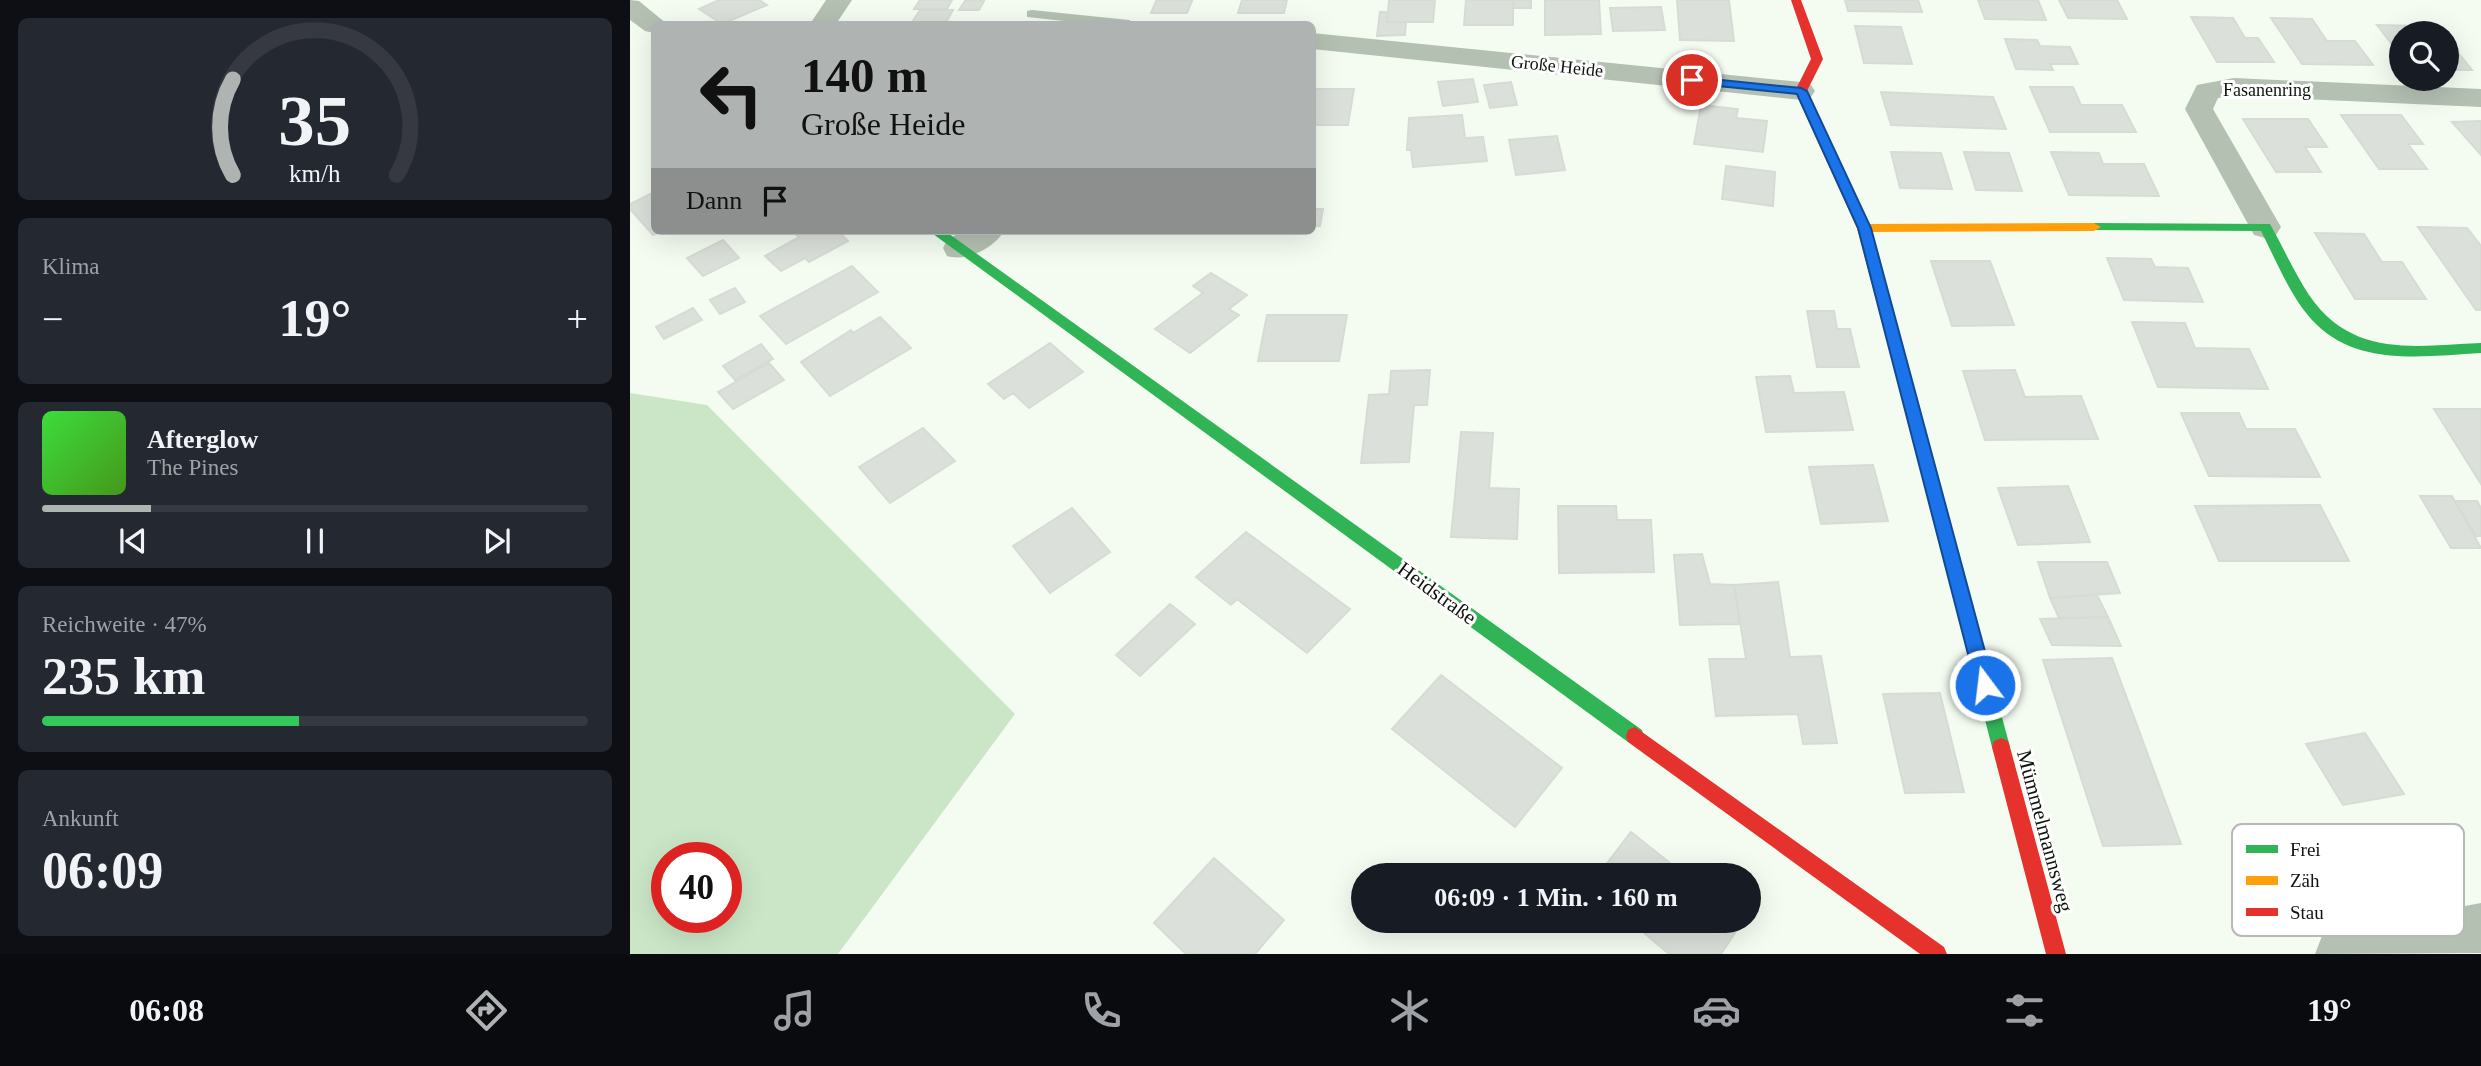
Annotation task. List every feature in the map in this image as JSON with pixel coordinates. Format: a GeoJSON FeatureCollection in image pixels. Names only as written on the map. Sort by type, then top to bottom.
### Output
{"type":"FeatureCollection","features":[{"type":"Feature","properties":{"kind":"street"},"geometry":{"type":"LineString","coordinates":[[825,21],[839,0]]}},
{"type":"Feature","properties":{"kind":"street"},"geometry":{"type":"LineString","coordinates":[[1796,0],[1817,59],[1801,91]]}},
{"type":"Feature","properties":{"kind":"street"},"geometry":{"type":"LineString","coordinates":[[630,7],[651,23]]}},
{"type":"Feature","properties":{"kind":"street","name":"Große Heide"},"geometry":{"type":"LineString","coordinates":[[1316,41],[1801,91]]}},
{"type":"Feature","properties":{"kind":"street","name":"Fasanenring"},"geometry":{"type":"LineString","coordinates":[[2481,98],[2234,87],[2207,91],[2199,109],[2265,227],[2322,321],[2349,342],[2392,350],[2481,348]]}},
{"type":"Feature","properties":{"kind":"street","name":"Mümmelmannsweg"},"geometry":{"type":"LineString","coordinates":[[1801,91],[1864,228],[2056,954]]}},
{"type":"Feature","properties":{"kind":"street"},"geometry":{"type":"LineString","coordinates":[[1864,228],[2265,227]]}},
{"type":"Feature","properties":{"kind":"street"},"geometry":{"type":"LineString","coordinates":[[948,239],[968,235]]}},
{"type":"Feature","properties":{"kind":"street","name":"Heidstraße"},"geometry":{"type":"LineString","coordinates":[[948,239],[1937,954]]}},
{"type":"Feature","properties":{"kind":"street"},"geometry":{"type":"LineString","coordinates":[[2340,954],[2438,936]]}},
{"type":"Feature","properties":{"kind":"lane"},"geometry":{"type":"LineString","coordinates":[[1032,15],[1097,21]]}},
{"type":"Feature","properties":{"kind":"green space"},"geometry":{"type":"Polygon","coordinates":[[[630,393],[707,405],[1015,714],[838,954],[630,954],[630,393]]]}},
{"type":"Feature","properties":{"kind":"building"},"geometry":{"type":"Polygon","coordinates":[[[719,0],[759,0],[767,5],[729,21],[717,21],[699,9],[719,0]]]}},
{"type":"Feature","properties":{"kind":"building"},"geometry":{"type":"Polygon","coordinates":[[[920,0],[952,0],[947,9],[914,9],[920,0]]]}},
{"type":"Feature","properties":{"kind":"building"},"geometry":{"type":"Polygon","coordinates":[[[1242,0],[1287,0],[1284,13],[1238,13],[1242,0]]]}},
{"type":"Feature","properties":{"kind":"building"},"geometry":{"type":"Polygon","coordinates":[[[1389,0],[1435,0],[1433,22],[1387,22],[1389,0]]]}},
{"type":"Feature","properties":{"kind":"building"},"geometry":{"type":"Polygon","coordinates":[[[1466,0],[1513,0],[1513,25],[1464,25],[1466,0]]]}},
{"type":"Feature","properties":{"kind":"building"},"geometry":{"type":"Polygon","coordinates":[[[1513,0],[1531,0],[1531,8],[1513,8],[1513,0]]]}},
{"type":"Feature","properties":{"kind":"building"},"geometry":{"type":"Polygon","coordinates":[[[1545,0],[1599,0],[1601,34],[1545,35],[1545,0]]]}},
{"type":"Feature","properties":{"kind":"building"},"geometry":{"type":"Polygon","coordinates":[[[1677,0],[1729,0],[1734,41],[1680,40],[1677,0]]]}},
{"type":"Feature","properties":{"kind":"building"},"geometry":{"type":"Polygon","coordinates":[[[1845,0],[1918,0],[1922,12],[1848,11],[1845,0]]]}},
{"type":"Feature","properties":{"kind":"building"},"geometry":{"type":"Polygon","coordinates":[[[1978,0],[2038,0],[2046,20],[1985,19],[1978,0]]]}},
{"type":"Feature","properties":{"kind":"building"},"geometry":{"type":"Polygon","coordinates":[[[2059,0],[2117,0],[2127,19],[2068,18],[2059,0]]]}},
{"type":"Feature","properties":{"kind":"building"},"geometry":{"type":"Polygon","coordinates":[[[965,1],[984,1],[979,10],[959,10],[965,1]]]}},
{"type":"Feature","properties":{"kind":"building"},"geometry":{"type":"Polygon","coordinates":[[[1156,1],[1192,1],[1187,13],[1151,13],[1156,1]]]}},
{"type":"Feature","properties":{"kind":"building"},"geometry":{"type":"Polygon","coordinates":[[[1661,7],[1665,30],[1613,31],[1610,8],[1661,7]]]}},
{"type":"Feature","properties":{"kind":"building"},"geometry":{"type":"Polygon","coordinates":[[[920,10],[953,10],[947,21],[913,21],[920,10]]]}},
{"type":"Feature","properties":{"kind":"building"},"geometry":{"type":"Polygon","coordinates":[[[1380,12],[1388,12],[1387,22],[1406,22],[1405,35],[1377,36],[1380,12]]]}},
{"type":"Feature","properties":{"kind":"building"},"geometry":{"type":"Polygon","coordinates":[[[2191,17],[2233,18],[2245,38],[2258,38],[2274,62],[2217,62],[2191,17]]]}},
{"type":"Feature","properties":{"kind":"building"},"geometry":{"type":"Polygon","coordinates":[[[2271,18],[2312,19],[2327,41],[2355,41],[2373,65],[2302,64],[2271,18]]]}},
{"type":"Feature","properties":{"kind":"building"},"geometry":{"type":"Polygon","coordinates":[[[2377,25],[2389,25],[2389,40],[2377,25]]]}},
{"type":"Feature","properties":{"kind":"building"},"geometry":{"type":"Polygon","coordinates":[[[1855,26],[1901,27],[1912,64],[1864,63],[1855,26]]]}},
{"type":"Feature","properties":{"kind":"building"},"geometry":{"type":"Polygon","coordinates":[[[2005,39],[2037,40],[2040,46],[2070,47],[2078,64],[2050,64],[2053,70],[2016,69],[2005,39]]]}},
{"type":"Feature","properties":{"kind":"building"},"geometry":{"type":"Polygon","coordinates":[[[2459,54],[2472,70],[2459,70],[2459,54]]]}},
{"type":"Feature","properties":{"kind":"building"},"geometry":{"type":"Polygon","coordinates":[[[1473,79],[1478,102],[1443,106],[1438,82],[1473,79]]]}},
{"type":"Feature","properties":{"kind":"building"},"geometry":{"type":"Polygon","coordinates":[[[1511,82],[1517,105],[1490,108],[1484,85],[1511,82]]]}},
{"type":"Feature","properties":{"kind":"building"},"geometry":{"type":"Polygon","coordinates":[[[2030,87],[2073,87],[2081,105],[2122,105],[2136,132],[2050,132],[2030,87]]]}},
{"type":"Feature","properties":{"kind":"building"},"geometry":{"type":"Polygon","coordinates":[[[1316,89],[1354,89],[1348,125],[1316,125],[1316,89]]]}},
{"type":"Feature","properties":{"kind":"building"},"geometry":{"type":"Polygon","coordinates":[[[1881,92],[1993,97],[2006,129],[1891,125],[1881,92]]]}},
{"type":"Feature","properties":{"kind":"building"},"geometry":{"type":"Polygon","coordinates":[[[1701,105],[1738,109],[1736,118],[1767,121],[1763,152],[1694,144],[1701,105]]]}},
{"type":"Feature","properties":{"kind":"building"},"geometry":{"type":"Polygon","coordinates":[[[1462,115],[1465,138],[1483,137],[1487,161],[1413,167],[1411,150],[1407,150],[1409,118],[1462,115]]]}},
{"type":"Feature","properties":{"kind":"building"},"geometry":{"type":"Polygon","coordinates":[[[2341,115],[2401,115],[2423,144],[2408,144],[2427,169],[2379,169],[2341,115]]]}},
{"type":"Feature","properties":{"kind":"building"},"geometry":{"type":"Polygon","coordinates":[[[2243,119],[2308,119],[2327,147],[2305,147],[2321,172],[2276,172],[2243,119]]]}},
{"type":"Feature","properties":{"kind":"building"},"geometry":{"type":"Polygon","coordinates":[[[2481,121],[2481,155],[2452,122],[2481,121]]]}},
{"type":"Feature","properties":{"kind":"building"},"geometry":{"type":"Polygon","coordinates":[[[1557,136],[1565,170],[1516,175],[1509,140],[1557,136]]]}},
{"type":"Feature","properties":{"kind":"building"},"geometry":{"type":"Polygon","coordinates":[[[1891,152],[1941,153],[1952,189],[1900,188],[1891,152]]]}},
{"type":"Feature","properties":{"kind":"building"},"geometry":{"type":"Polygon","coordinates":[[[1964,152],[2009,153],[2022,191],[1976,190],[1964,152]]]}},
{"type":"Feature","properties":{"kind":"building"},"geometry":{"type":"Polygon","coordinates":[[[2051,152],[2099,153],[2103,164],[2144,164],[2159,196],[2069,195],[2051,152]]]}},
{"type":"Feature","properties":{"kind":"building"},"geometry":{"type":"Polygon","coordinates":[[[1726,166],[1775,172],[1773,206],[1722,199],[1726,166]]]}},
{"type":"Feature","properties":{"kind":"building"},"geometry":{"type":"Polygon","coordinates":[[[651,194],[651,233],[630,209],[630,204],[651,194]]]}},
{"type":"Feature","properties":{"kind":"building"},"geometry":{"type":"Polygon","coordinates":[[[1316,209],[1323,209],[1320,226],[1316,226],[1316,209]]]}},
{"type":"Feature","properties":{"kind":"building"},"geometry":{"type":"Polygon","coordinates":[[[2418,227],[2467,228],[2481,246],[2481,310],[2476,310],[2418,227]]]}},
{"type":"Feature","properties":{"kind":"building"},"geometry":{"type":"Polygon","coordinates":[[[2315,233],[2364,234],[2382,262],[2402,262],[2426,299],[2355,299],[2315,233]]]}},
{"type":"Feature","properties":{"kind":"building"},"geometry":{"type":"Polygon","coordinates":[[[797,235],[842,235],[848,241],[809,262],[805,258],[781,271],[765,256],[799,237],[797,235]]]}},
{"type":"Feature","properties":{"kind":"building"},"geometry":{"type":"Polygon","coordinates":[[[723,240],[739,258],[703,276],[687,258],[723,240]]]}},
{"type":"Feature","properties":{"kind":"building"},"geometry":{"type":"Polygon","coordinates":[[[2107,258],[2151,259],[2155,267],[2188,268],[2203,302],[2124,300],[2107,258]]]}},
{"type":"Feature","properties":{"kind":"building"},"geometry":{"type":"Polygon","coordinates":[[[1931,261],[1990,261],[2014,325],[1952,326],[1931,261]]]}},
{"type":"Feature","properties":{"kind":"building"},"geometry":{"type":"Polygon","coordinates":[[[852,266],[878,292],[786,344],[760,316],[852,266]]]}},
{"type":"Feature","properties":{"kind":"building"},"geometry":{"type":"Polygon","coordinates":[[[1211,273],[1247,295],[1229,309],[1239,315],[1190,353],[1155,329],[1203,293],[1193,286],[1211,273]]]}},
{"type":"Feature","properties":{"kind":"building"},"geometry":{"type":"Polygon","coordinates":[[[735,288],[745,302],[720,314],[710,300],[735,288]]]}},
{"type":"Feature","properties":{"kind":"building"},"geometry":{"type":"Polygon","coordinates":[[[693,308],[702,320],[664,339],[656,327],[693,308]]]}},
{"type":"Feature","properties":{"kind":"building"},"geometry":{"type":"Polygon","coordinates":[[[1807,311],[1834,311],[1837,329],[1850,329],[1859,367],[1817,367],[1807,311]]]}},
{"type":"Feature","properties":{"kind":"building"},"geometry":{"type":"Polygon","coordinates":[[[1267,315],[1347,315],[1339,361],[1258,361],[1267,315]]]}},
{"type":"Feature","properties":{"kind":"building"},"geometry":{"type":"Polygon","coordinates":[[[880,317],[911,348],[830,396],[801,362],[851,330],[853,333],[880,317]]]}},
{"type":"Feature","properties":{"kind":"building"},"geometry":{"type":"Polygon","coordinates":[[[2132,322],[2185,323],[2195,348],[2249,349],[2268,389],[2158,387],[2132,322]]]}},
{"type":"Feature","properties":{"kind":"building"},"geometry":{"type":"Polygon","coordinates":[[[1050,343],[1083,372],[1029,408],[1013,393],[1004,399],[988,384],[1050,343]]]}},
{"type":"Feature","properties":{"kind":"building"},"geometry":{"type":"Polygon","coordinates":[[[761,344],[773,359],[735,380],[723,366],[761,344]]]}},
{"type":"Feature","properties":{"kind":"building"},"geometry":{"type":"Polygon","coordinates":[[[769,363],[784,380],[733,409],[718,392],[769,363]]]}},
{"type":"Feature","properties":{"kind":"building"},"geometry":{"type":"Polygon","coordinates":[[[1430,370],[1427,405],[1414,405],[1409,462],[1361,463],[1369,395],[1389,394],[1391,371],[1430,370]]]}},
{"type":"Feature","properties":{"kind":"building"},"geometry":{"type":"Polygon","coordinates":[[[2015,370],[2025,397],[2081,396],[2098,439],[1985,440],[1963,371],[2015,370]]]}},
{"type":"Feature","properties":{"kind":"building"},"geometry":{"type":"Polygon","coordinates":[[[1790,376],[1794,393],[1844,392],[1853,430],[1766,432],[1756,377],[1790,376]]]}},
{"type":"Feature","properties":{"kind":"building"},"geometry":{"type":"Polygon","coordinates":[[[2434,409],[2481,409],[2481,484],[2434,409]]]}},
{"type":"Feature","properties":{"kind":"building"},"geometry":{"type":"Polygon","coordinates":[[[2181,413],[2239,413],[2246,429],[2295,429],[2320,477],[2209,476],[2181,413]]]}},
{"type":"Feature","properties":{"kind":"building"},"geometry":{"type":"Polygon","coordinates":[[[923,428],[955,461],[890,503],[859,467],[923,428]]]}},
{"type":"Feature","properties":{"kind":"building"},"geometry":{"type":"Polygon","coordinates":[[[1461,432],[1493,433],[1489,488],[1519,489],[1517,539],[1451,537],[1461,432]]]}},
{"type":"Feature","properties":{"kind":"building"},"geometry":{"type":"Polygon","coordinates":[[[1873,465],[1888,521],[1821,524],[1809,467],[1873,465]]]}},
{"type":"Feature","properties":{"kind":"building"},"geometry":{"type":"Polygon","coordinates":[[[2068,486],[2090,542],[2018,545],[1998,488],[2068,486]]]}},
{"type":"Feature","properties":{"kind":"building"},"geometry":{"type":"Polygon","coordinates":[[[2420,496],[2452,496],[2481,548],[2451,548],[2420,496]]]}},
{"type":"Feature","properties":{"kind":"building"},"geometry":{"type":"Polygon","coordinates":[[[2455,501],[2477,501],[2481,508],[2481,536],[2476,536],[2455,501]]]}},
{"type":"Feature","properties":{"kind":"building"},"geometry":{"type":"Polygon","coordinates":[[[2320,505],[2349,561],[2219,561],[2195,506],[2320,505]]]}},
{"type":"Feature","properties":{"kind":"building"},"geometry":{"type":"Polygon","coordinates":[[[1558,506],[1616,506],[1617,520],[1651,520],[1654,572],[1559,573],[1558,506]]]}},
{"type":"Feature","properties":{"kind":"building"},"geometry":{"type":"Polygon","coordinates":[[[1072,508],[1110,552],[1050,593],[1013,546],[1072,508]]]}},
{"type":"Feature","properties":{"kind":"building"},"geometry":{"type":"Polygon","coordinates":[[[1246,532],[1350,609],[1307,653],[1237,599],[1231,605],[1196,577],[1246,532]]]}},
{"type":"Feature","properties":{"kind":"building"},"geometry":{"type":"Polygon","coordinates":[[[1702,554],[1710,584],[1734,585],[1740,624],[1680,625],[1674,555],[1702,554]]]}},
{"type":"Feature","properties":{"kind":"building"},"geometry":{"type":"Polygon","coordinates":[[[2038,562],[2107,562],[2120,593],[2050,598],[2038,562]]]}},
{"type":"Feature","properties":{"kind":"building"},"geometry":{"type":"Polygon","coordinates":[[[1778,582],[1790,657],[1821,656],[1837,743],[1803,744],[1798,714],[1716,716],[1709,659],[1746,659],[1734,585],[1778,582]]]}},
{"type":"Feature","properties":{"kind":"building"},"geometry":{"type":"Polygon","coordinates":[[[2097,595],[2108,617],[2059,618],[2050,598],[2097,595]]]}},
{"type":"Feature","properties":{"kind":"building"},"geometry":{"type":"Polygon","coordinates":[[[1170,604],[1195,624],[1140,676],[1116,655],[1170,604]]]}},
{"type":"Feature","properties":{"kind":"building"},"geometry":{"type":"Polygon","coordinates":[[[2108,617],[2121,646],[2052,645],[2040,619],[2108,617]]]}},
{"type":"Feature","properties":{"kind":"building"},"geometry":{"type":"Polygon","coordinates":[[[2112,658],[2181,844],[2103,846],[2043,660],[2112,658]]]}},
{"type":"Feature","properties":{"kind":"building"},"geometry":{"type":"Polygon","coordinates":[[[1441,675],[1562,768],[1515,827],[1392,729],[1441,675]]]}},
{"type":"Feature","properties":{"kind":"building"},"geometry":{"type":"Polygon","coordinates":[[[1940,693],[1964,792],[1905,793],[1883,694],[1940,693]]]}},
{"type":"Feature","properties":{"kind":"building"},"geometry":{"type":"Polygon","coordinates":[[[2365,733],[2404,794],[2343,805],[2306,744],[2365,733]]]}},
{"type":"Feature","properties":{"kind":"building"},"geometry":{"type":"Polygon","coordinates":[[[1631,832],[1670,863],[1607,863],[1631,832]]]}},
{"type":"Feature","properties":{"kind":"building"},"geometry":{"type":"Polygon","coordinates":[[[1214,858],[1284,920],[1255,954],[1186,954],[1154,923],[1214,858]]]}},
{"type":"Feature","properties":{"kind":"building"},"geometry":{"type":"Polygon","coordinates":[[[1644,933],[1735,933],[1721,954],[1669,954],[1644,933]]]}},
{"type":"Feature","properties":{"kind":"traffic: fast"},"geometry":{"type":"LineString","coordinates":[[2094,227],[2265,227],[2312,310],[2337,334],[2356,343],[2397,351],[2481,348]]}},
{"type":"Feature","properties":{"kind":"traffic: fast"},"geometry":{"type":"LineString","coordinates":[[942,235],[1635,736]]}},
{"type":"Feature","properties":{"kind":"traffic: fast"},"geometry":{"type":"LineString","coordinates":[[1890,325],[2001,747]]}},
{"type":"Feature","properties":{"kind":"traffic: slow"},"geometry":{"type":"LineString","coordinates":[[1864,228],[2094,227]]}},
{"type":"Feature","properties":{"kind":"traffic: jam"},"geometry":{"type":"LineString","coordinates":[[1796,0],[1817,59],[1801,91],[1864,228],[1890,325]]}},
{"type":"Feature","properties":{"kind":"traffic: jam"},"geometry":{"type":"LineString","coordinates":[[1635,736],[1937,954]]}},
{"type":"Feature","properties":{"kind":"traffic: jam"},"geometry":{"type":"LineString","coordinates":[[2001,747],[2056,954]]}},
{"type":"Feature","properties":{"kind":"route"},"geometry":{"type":"LineString","coordinates":[[1692,80],[1801,91],[1864,228],[1985,685]]}}]}
